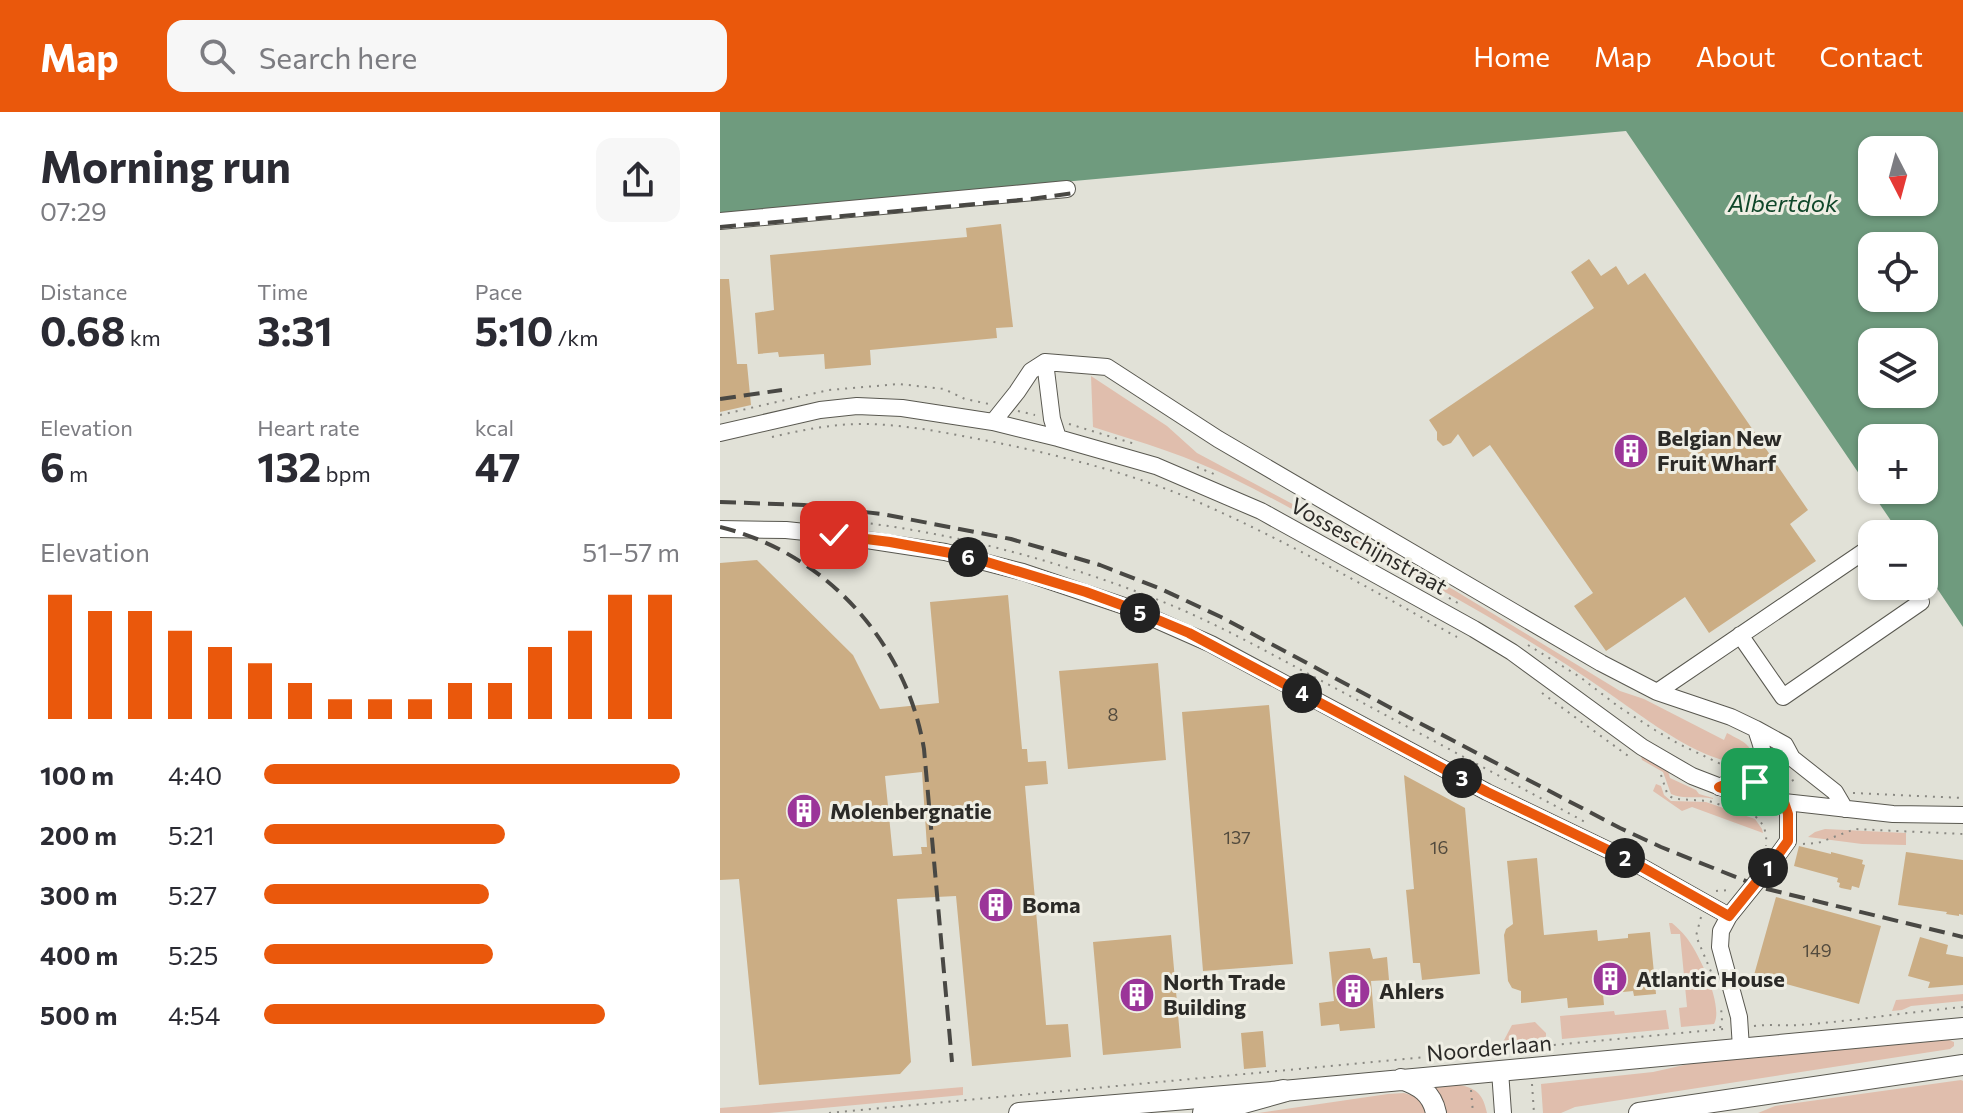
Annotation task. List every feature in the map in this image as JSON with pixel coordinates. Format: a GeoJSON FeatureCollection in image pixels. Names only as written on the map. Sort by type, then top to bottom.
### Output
{"type":"FeatureCollection","features":[{"type":"Feature","properties":{"kind":"highway"},"geometry":{"type":"LineString","coordinates":[[1204,1113],[1283,1091]]}},
{"type":"Feature","properties":{"kind":"main road","name":"Noorderlaan"},"geometry":{"type":"LineString","coordinates":[[1019,1113],[1963,1028]]}},
{"type":"Feature","properties":{"kind":"main road"},"geometry":{"type":"LineString","coordinates":[[1639,1113],[1963,1065]]}},
{"type":"Feature","properties":{"kind":"main road"},"geometry":{"type":"LineString","coordinates":[[1401,1079],[1422,1088],[1430,1096],[1436,1113]]}},
{"type":"Feature","properties":{"kind":"street"},"geometry":{"type":"LineString","coordinates":[[720,221],[1067,189]]}},
{"type":"Feature","properties":{"kind":"street"},"geometry":{"type":"LineString","coordinates":[[1045,362],[1052,419],[1058,438]]}},
{"type":"Feature","properties":{"kind":"street"},"geometry":{"type":"LineString","coordinates":[[993,422],[1031,371],[1045,362],[1107,367],[1218,439],[1601,663],[1657,692],[1731,717],[1785,745],[1792,758],[1835,792],[1845,809]]}},
{"type":"Feature","properties":{"kind":"street","name":"Vosseschijnstraat"},"geometry":{"type":"LineString","coordinates":[[720,433],[820,410],[857,406],[902,408],[993,422],[1156,466],[1261,511],[1474,629],[1512,652],[1642,747],[1692,776],[1749,798],[1893,814],[1963,815]]}},
{"type":"Feature","properties":{"kind":"street"},"geometry":{"type":"LineString","coordinates":[[720,529],[821,533],[945,552],[1023,572],[1127,607],[1211,644],[1487,792],[1633,862],[1729,916]]}},
{"type":"Feature","properties":{"kind":"street"},"geometry":{"type":"LineString","coordinates":[[1657,692],[1858,555]]}},
{"type":"Feature","properties":{"kind":"street"},"geometry":{"type":"LineString","coordinates":[[1740,635],[1783,697],[1921,602],[1920,600]]}},
{"type":"Feature","properties":{"kind":"street"},"geometry":{"type":"LineString","coordinates":[[1719,787],[1743,777],[1757,765],[1763,752],[1756,729]]}},
{"type":"Feature","properties":{"kind":"street"},"geometry":{"type":"LineString","coordinates":[[1741,1048],[1739,1017],[1720,947],[1721,931],[1729,916],[1788,841],[1788,814],[1784,802]]}},
{"type":"Feature","properties":{"kind":"street"},"geometry":{"type":"LineString","coordinates":[[1500,1071],[1503,1113]]}},
{"type":"Feature","properties":{"kind":"path"},"geometry":{"type":"LineString","coordinates":[[720,415],[805,394],[899,384],[944,389],[965,399],[1052,419],[1145,448]]}},
{"type":"Feature","properties":{"kind":"path"},"geometry":{"type":"LineString","coordinates":[[769,437],[836,426],[889,425],[960,435],[1091,465],[1197,501],[1283,543],[1462,640]]}},
{"type":"Feature","properties":{"kind":"path"},"geometry":{"type":"LineString","coordinates":[[1195,466],[1219,477]]}},
{"type":"Feature","properties":{"kind":"path"},"geometry":{"type":"LineString","coordinates":[[1435,590],[1462,605]]}},
{"type":"Feature","properties":{"kind":"path"},"geometry":{"type":"LineString","coordinates":[[1528,645],[1655,730],[1743,777],[1780,786],[1800,776]]}},
{"type":"Feature","properties":{"kind":"path"},"geometry":{"type":"LineString","coordinates":[[1534,686],[1635,761]]}},
{"type":"Feature","properties":{"kind":"path"},"geometry":{"type":"LineString","coordinates":[[1655,771],[1660,774],[1671,797],[1709,801],[1756,817],[1762,822],[1767,837]]}},
{"type":"Feature","properties":{"kind":"path"},"geometry":{"type":"LineString","coordinates":[[1835,792],[1963,798]]}},
{"type":"Feature","properties":{"kind":"path"},"geometry":{"type":"LineString","coordinates":[[1788,841],[1818,843],[1855,829],[1963,834]]}},
{"type":"Feature","properties":{"kind":"path"},"geometry":{"type":"LineString","coordinates":[[829,1113],[1528,1047]]}},
{"type":"Feature","properties":{"kind":"shaded area"},"geometry":{"type":"Polygon","coordinates":[[[1091,376],[1167,426],[1197,453],[1454,590],[1620,691],[1644,699],[1724,740],[1727,733],[1741,741],[1751,751],[1749,761],[1733,762],[1696,750],[1492,619],[1253,488],[1184,457],[1093,427],[1091,376]]]}},
{"type":"Feature","properties":{"kind":"shaded area"},"geometry":{"type":"Polygon","coordinates":[[[1641,756],[1668,771],[1670,778],[1713,799],[1671,794],[1663,772],[1642,760],[1641,756]]]}},
{"type":"Feature","properties":{"kind":"shaded area"},"geometry":{"type":"Polygon","coordinates":[[[1656,784],[1661,786],[1664,795],[1671,801],[1706,802],[1755,819],[1763,833],[1692,807],[1682,811],[1653,791],[1656,784]]]}},
{"type":"Feature","properties":{"kind":"shaded area"},"geometry":{"type":"Polygon","coordinates":[[[1825,829],[1906,833],[1906,845],[1862,844],[1808,837],[1825,829]]]}},
{"type":"Feature","properties":{"kind":"shaded area"},"geometry":{"type":"Polygon","coordinates":[[[1669,923],[1686,937],[1703,967],[1716,1005],[1714,1024],[1681,1027],[1679,1008],[1687,1007],[1680,934],[1671,934],[1669,923]]]}},
{"type":"Feature","properties":{"kind":"shaded area"},"geometry":{"type":"Polygon","coordinates":[[[1963,994],[1963,1001],[1892,1011],[1896,1000],[1963,994]]]}},
{"type":"Feature","properties":{"kind":"shaded area"},"geometry":{"type":"Polygon","coordinates":[[[1666,1010],[1669,1029],[1562,1039],[1560,1016],[1666,1010]]]}},
{"type":"Feature","properties":{"kind":"shaded area"},"geometry":{"type":"Polygon","coordinates":[[[1535,1022],[1546,1033],[1546,1040],[1502,1044],[1512,1025],[1535,1022]]]}},
{"type":"Feature","properties":{"kind":"shaded area"},"geometry":{"type":"Polygon","coordinates":[[[1954,1042],[1950,1049],[1575,1107],[1561,1113],[1543,1113],[1541,1084],[1653,1072],[1693,1063],[1954,1042]]]}},
{"type":"Feature","properties":{"kind":"shaded area"},"geometry":{"type":"Polygon","coordinates":[[[1961,1080],[1963,1113],[1758,1113],[1775,1106],[1961,1080]]]}},
{"type":"Feature","properties":{"kind":"shaded area"},"geometry":{"type":"Polygon","coordinates":[[[1460,1085],[1479,1094],[1487,1113],[1441,1113],[1433,1086],[1460,1085]]]}},
{"type":"Feature","properties":{"kind":"shaded area"},"geometry":{"type":"Polygon","coordinates":[[[963,1087],[963,1095],[769,1113],[720,1113],[720,1108],[963,1087]]]}},
{"type":"Feature","properties":{"kind":"shaded area"},"geometry":{"type":"Polygon","coordinates":[[[1404,1093],[1419,1099],[1427,1113],[1258,1113],[1388,1094],[1404,1093]]]}},
{"type":"Feature","properties":{"kind":"water","name":"Albertdok"},"geometry":{"type":"Polygon","coordinates":[[[720,112],[1963,112],[1963,627],[1938,590],[1938,520],[1890,520],[1880,504],[1938,504],[1938,424],[1858,424],[1858,472],[1626,131],[720,213],[720,112]]]}},
{"type":"Feature","properties":{"kind":"building"},"geometry":{"type":"Polygon","coordinates":[[[1001,224],[1013,327],[996,328],[997,338],[870,350],[871,365],[825,369],[824,354],[779,357],[778,352],[758,354],[755,313],[774,310],[770,255],[967,237],[966,228],[1001,224]]]}},
{"type":"Feature","properties":{"kind":"building","name":"Belgian New Fruit Wharf"},"geometry":{"type":"Polygon","coordinates":[[[1589,259],[1601,276],[1616,266],[1628,285],[1645,273],[1808,510],[1790,524],[1816,561],[1709,633],[1685,597],[1606,651],[1574,606],[1593,593],[1490,445],[1473,457],[1458,434],[1451,443],[1443,446],[1437,440],[1437,432],[1429,420],[1594,308],[1571,272],[1589,259]]]}},
{"type":"Feature","properties":{"kind":"building"},"geometry":{"type":"Polygon","coordinates":[[[720,279],[729,279],[737,364],[747,364],[751,405],[720,412],[720,279]]]}},
{"type":"Feature","properties":{"kind":"building","name":"Molenbergnatie"},"geometry":{"type":"Polygon","coordinates":[[[757,560],[853,655],[880,709],[939,703],[930,602],[1008,595],[1022,749],[1027,749],[1028,762],[1046,761],[1048,784],[1025,786],[1046,1025],[1068,1024],[1071,1057],[972,1066],[956,896],[897,899],[911,1062],[900,1074],[759,1085],[739,879],[720,880],[720,563],[757,560]],[[922,772],[885,776],[893,856],[922,854],[921,847],[927,847],[922,772]]]}},
{"type":"Feature","properties":{"kind":"building"},"geometry":{"type":"Polygon","coordinates":[[[1158,663],[1166,760],[1068,769],[1059,671],[1158,663]]]}},
{"type":"Feature","properties":{"kind":"building"},"geometry":{"type":"Polygon","coordinates":[[[1269,705],[1293,964],[1203,971],[1182,712],[1269,705]]]}},
{"type":"Feature","properties":{"kind":"building"},"geometry":{"type":"Polygon","coordinates":[[[1404,775],[1465,808],[1480,974],[1422,980],[1420,963],[1413,963],[1406,890],[1414,889],[1404,775]]]}},
{"type":"Feature","properties":{"kind":"building"},"geometry":{"type":"Polygon","coordinates":[[[1799,846],[1863,860],[1862,864],[1865,865],[1859,888],[1841,888],[1838,878],[1794,866],[1799,846]]]}},
{"type":"Feature","properties":{"kind":"building"},"geometry":{"type":"Polygon","coordinates":[[[1906,852],[1963,860],[1963,915],[1898,905],[1906,852]]]}},
{"type":"Feature","properties":{"kind":"building"},"geometry":{"type":"Polygon","coordinates":[[[1537,858],[1544,935],[1597,930],[1598,941],[1650,932],[1656,994],[1634,996],[1633,991],[1603,994],[1604,1005],[1568,1008],[1567,998],[1521,1003],[1521,991],[1512,988],[1508,981],[1504,935],[1513,924],[1507,861],[1537,858]]]}},
{"type":"Feature","properties":{"kind":"building"},"geometry":{"type":"Polygon","coordinates":[[[1776,897],[1881,926],[1859,1004],[1754,975],[1776,897]]]}},
{"type":"Feature","properties":{"kind":"building","name":"North Trade Building"},"geometry":{"type":"Polygon","coordinates":[[[1171,935],[1181,1048],[1103,1055],[1093,942],[1171,935]]]}},
{"type":"Feature","properties":{"kind":"building"},"geometry":{"type":"Polygon","coordinates":[[[1920,937],[1948,945],[1946,954],[1963,957],[1963,985],[1928,988],[1930,982],[1908,976],[1920,937]]]}},
{"type":"Feature","properties":{"kind":"building","name":"Ahlers"},"geometry":{"type":"Polygon","coordinates":[[[1370,948],[1373,959],[1387,957],[1389,980],[1371,981],[1375,1028],[1340,1031],[1339,1024],[1321,1026],[1319,1003],[1334,1001],[1329,952],[1370,948]]]}},
{"type":"Feature","properties":{"kind":"building"},"geometry":{"type":"Polygon","coordinates":[[[1263,1031],[1266,1067],[1244,1069],[1241,1033],[1263,1031]]]}},
{"type":"Feature","properties":{"kind":"railway"},"geometry":{"type":"LineString","coordinates":[[720,227],[1074,193]]}},
{"type":"Feature","properties":{"kind":"railway"},"geometry":{"type":"LineString","coordinates":[[720,399],[782,390]]}},
{"type":"Feature","properties":{"kind":"railway"},"geometry":{"type":"LineString","coordinates":[[720,502],[804,505],[882,514],[1011,539],[1100,565],[1221,617],[1661,847],[1763,888],[1963,937]]}},
{"type":"Feature","properties":{"kind":"railway"},"geometry":{"type":"LineString","coordinates":[[720,527],[758,540],[794,558],[826,580],[855,608],[879,639],[899,673],[914,710],[924,749],[952,1062]]}},
{"type":"Feature","properties":{"kind":"place","name":"Belgian New Fruit Wharf"},"geometry":{"type":"Point","coordinates":[1631,451]}},
{"type":"Feature","properties":{"kind":"place","name":"Molenbergnatie"},"geometry":{"type":"Point","coordinates":[804,811]}},
{"type":"Feature","properties":{"kind":"place","name":"Boma"},"geometry":{"type":"Point","coordinates":[996,905]}},
{"type":"Feature","properties":{"kind":"place","name":"Atlantic House"},"geometry":{"type":"Point","coordinates":[1610,979]}},
{"type":"Feature","properties":{"kind":"place","name":"Ahlers"},"geometry":{"type":"Point","coordinates":[1353,991]}},
{"type":"Feature","properties":{"kind":"place","name":"North Trade Building"},"geometry":{"type":"Point","coordinates":[1137,995]}},
{"type":"Feature","properties":{"kind":"route"},"geometry":{"type":"LineString","coordinates":[[834,535],[967,556],[1086,592],[1189,633],[1487,792],[1633,862],[1729,916],[1788,841],[1788,814],[1784,802],[1749,798],[1719,787],[1743,777],[1755,782]]}}]}
